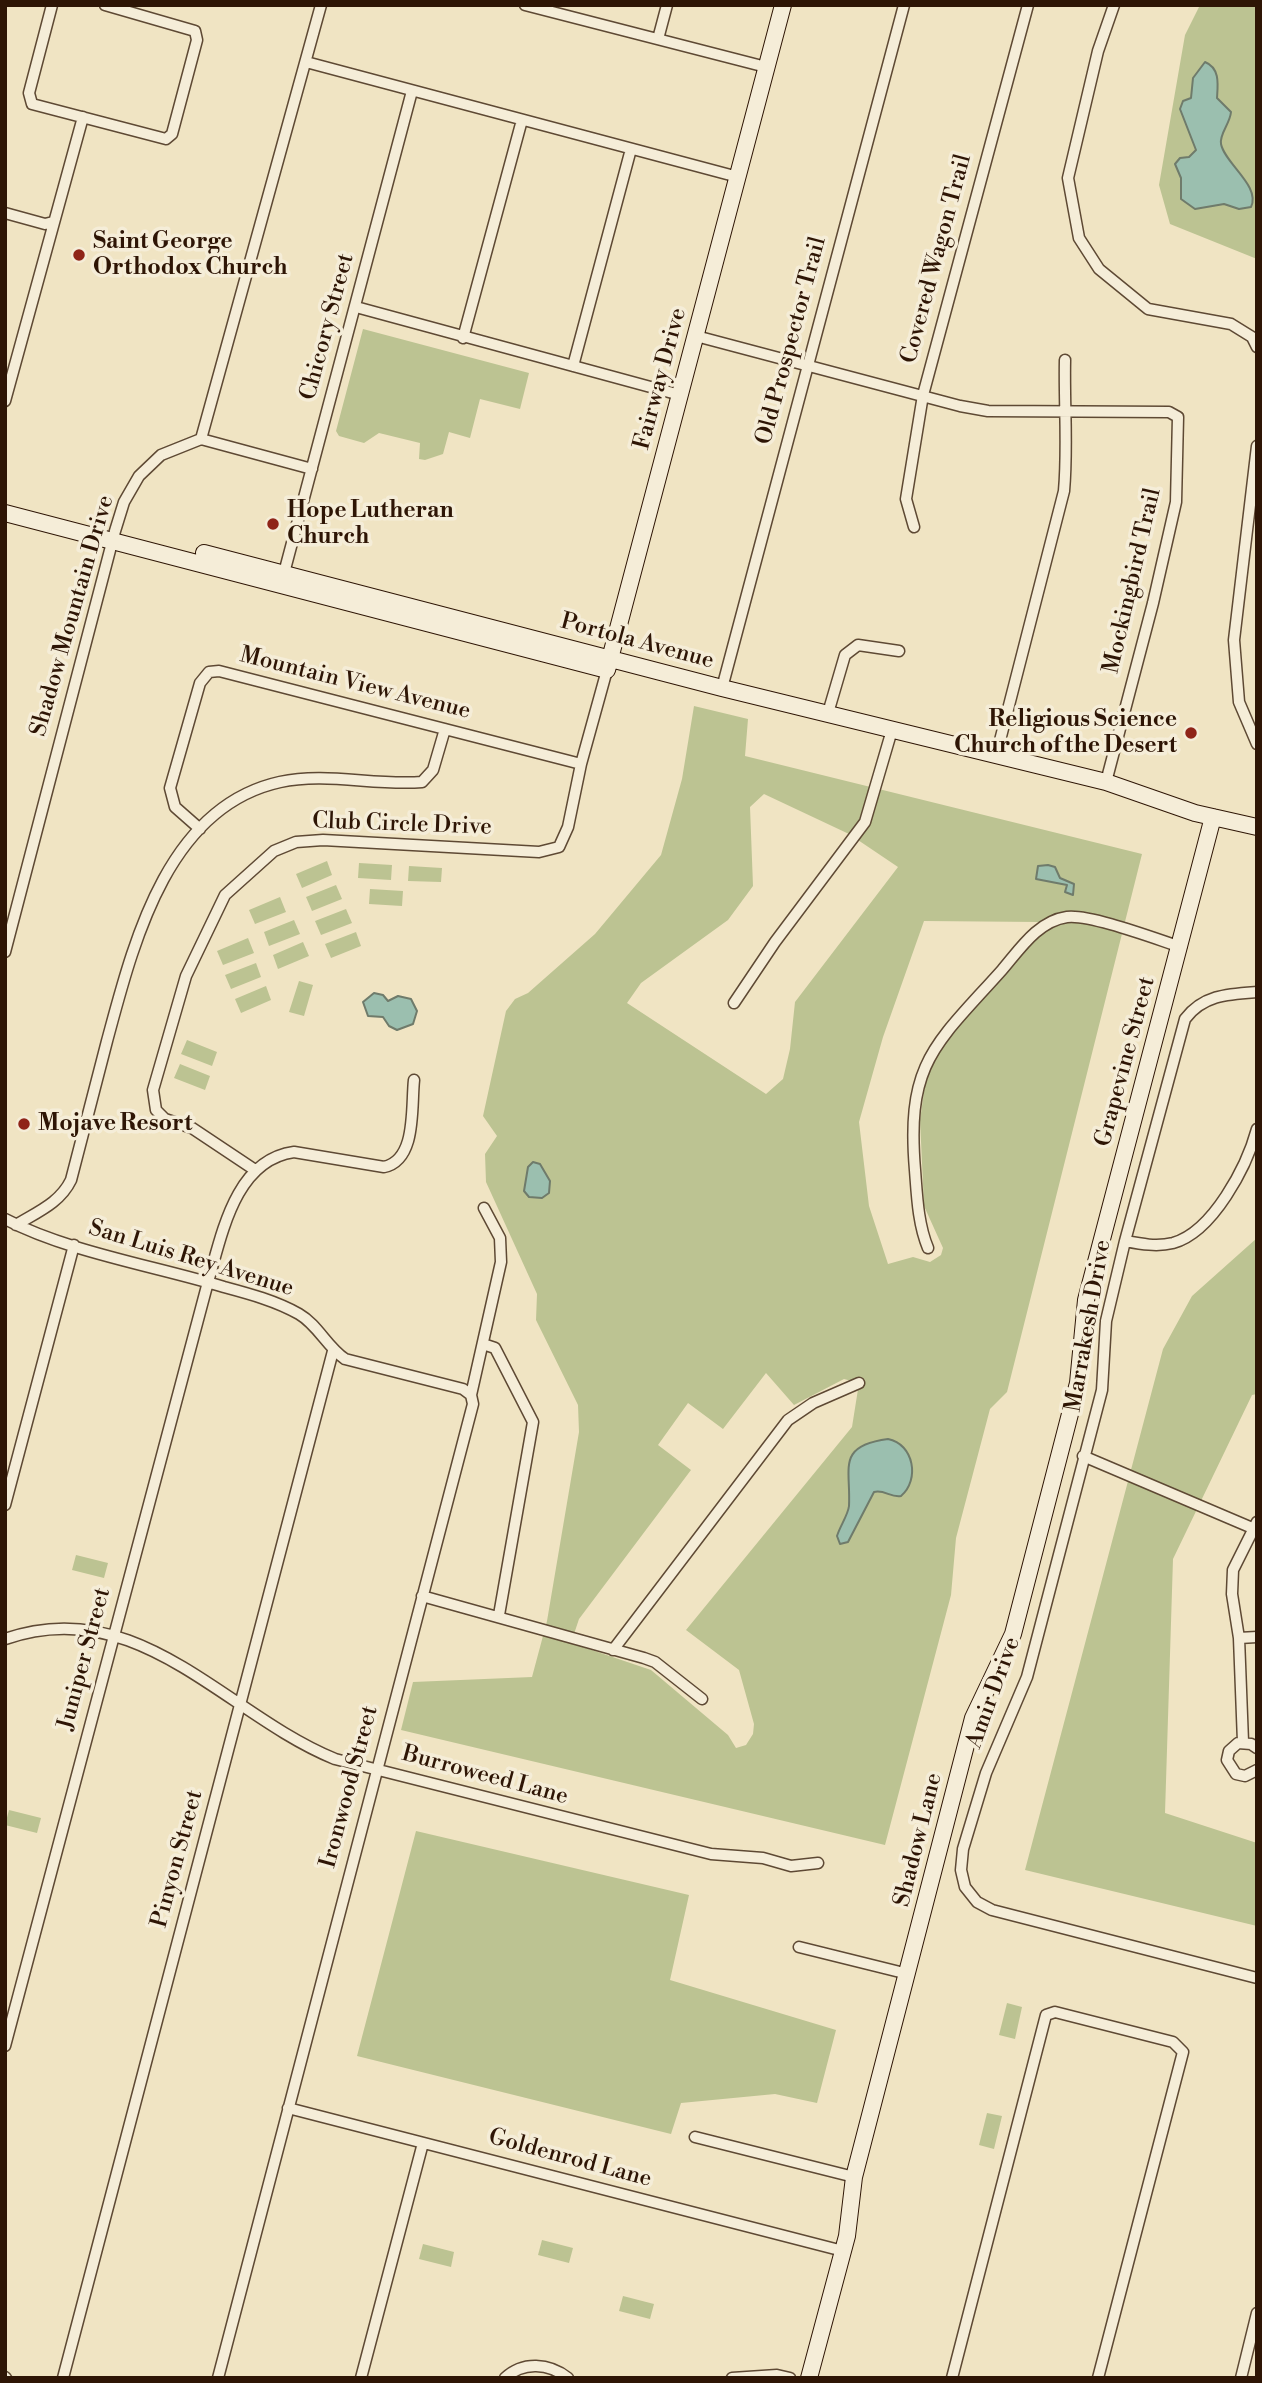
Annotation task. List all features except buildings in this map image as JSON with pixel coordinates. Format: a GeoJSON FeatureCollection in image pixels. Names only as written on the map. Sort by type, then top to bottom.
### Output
{"type":"FeatureCollection","features":[{"type":"Feature","properties":{"kind":"street"},"geometry":{"type":"LineString","coordinates":[[52,5],[29,93],[32,104],[166,139],[172,134],[197,40],[195,31],[105,5]]}},
{"type":"Feature","properties":{"kind":"street"},"geometry":{"type":"LineString","coordinates":[[312,469],[201,439],[321,5]]}},
{"type":"Feature","properties":{"kind":"street"},"geometry":{"type":"LineString","coordinates":[[526,5],[766,67]]}},
{"type":"Feature","properties":{"kind":"street"},"geometry":{"type":"LineString","coordinates":[[658,39],[667,5]]}},
{"type":"Feature","properties":{"kind":"street","name":"Fairway Drive"},"geometry":{"type":"LineString","coordinates":[[581,764],[783,5]]}},
{"type":"Feature","properties":{"kind":"street","name":"Old Prospector Trail"},"geometry":{"type":"LineString","coordinates":[[722,688],[904,5]]}},
{"type":"Feature","properties":{"kind":"street","name":"Covered Wagon Trail"},"geometry":{"type":"LineString","coordinates":[[914,527],[906,499],[923,395],[1028,5]]}},
{"type":"Feature","properties":{"kind":"street"},"geometry":{"type":"LineString","coordinates":[[1114,5],[1098,51],[1068,178],[1079,238],[1100,269],[1148,309],[1231,324],[1252,337],[1257,347]]}},
{"type":"Feature","properties":{"kind":"street"},"geometry":{"type":"LineString","coordinates":[[306,62],[738,177]]}},
{"type":"Feature","properties":{"kind":"street","name":"Chicory Street"},"geometry":{"type":"LineString","coordinates":[[284,573],[412,91]]}},
{"type":"Feature","properties":{"kind":"street"},"geometry":{"type":"LineString","coordinates":[[5,401],[83,117]]}},
{"type":"Feature","properties":{"kind":"street"},"geometry":{"type":"LineString","coordinates":[[463,338],[522,120]]}},
{"type":"Feature","properties":{"kind":"street"},"geometry":{"type":"LineString","coordinates":[[573,366],[631,149]]}},
{"type":"Feature","properties":{"kind":"street"},"geometry":{"type":"LineString","coordinates":[[5,213],[45,224],[53,222]]}},
{"type":"Feature","properties":{"kind":"street"},"geometry":{"type":"LineString","coordinates":[[356,307],[680,396]]}},
{"type":"Feature","properties":{"kind":"street"},"geometry":{"type":"LineString","coordinates":[[696,336],[960,406],[988,411],[1064,410]]}},
{"type":"Feature","properties":{"kind":"street"},"geometry":{"type":"LineString","coordinates":[[996,756],[1064,491],[1068,452],[1064,410],[1065,360]]}},
{"type":"Feature","properties":{"kind":"street","name":"Mockingbird Trail"},"geometry":{"type":"LineString","coordinates":[[1064,410],[1169,412],[1178,417],[1173,515],[1106,782]]}},
{"type":"Feature","properties":{"kind":"street","name":"Shadow Mountain Drive"},"geometry":{"type":"LineString","coordinates":[[5,952],[124,502],[139,476],[161,455],[201,439]]}},
{"type":"Feature","properties":{"kind":"street"},"geometry":{"type":"LineString","coordinates":[[1257,446],[1234,640],[1240,702],[1257,744]]}},
{"type":"Feature","properties":{"kind":"street","name":"Portola Avenue"},"geometry":{"type":"LineString","coordinates":[[5,501],[113,536],[609,664],[828,713],[1106,782],[1213,817],[1257,827]]}},
{"type":"Feature","properties":{"kind":"street","name":"Portola Avenue"},"geometry":{"type":"LineString","coordinates":[[5,513],[284,573],[609,664]]}},
{"type":"Feature","properties":{"kind":"street"},"geometry":{"type":"LineString","coordinates":[[828,713],[845,655],[858,645],[899,651]]}},
{"type":"Feature","properties":{"kind":"street","name":"Mountain View Avenue"},"geometry":{"type":"LineString","coordinates":[[200,829],[175,807],[170,788],[200,683],[209,672],[219,671],[581,764]]}},
{"type":"Feature","properties":{"kind":"street"},"geometry":{"type":"LineString","coordinates":[[16,1225],[55,1201],[68,1186],[140,927],[169,870],[200,829],[224,807],[278,782],[306,779],[422,782],[433,770],[445,729]]}},
{"type":"Feature","properties":{"kind":"street"},"geometry":{"type":"LineString","coordinates":[[734,1003],[775,942],[866,822],[892,730]]}},
{"type":"Feature","properties":{"kind":"street","name":"Club Circle Drive"},"geometry":{"type":"LineString","coordinates":[[255,1170],[191,1128],[165,1119],[156,1110],[153,1090],[186,976],[225,895],[264,858],[296,842],[551,851],[564,841],[581,764]]}},
{"type":"Feature","properties":{"kind":"street","name":"Grapevine Street"},"geometry":{"type":"LineString","coordinates":[[1082,1319],[1213,817]]}},
{"type":"Feature","properties":{"kind":"street"},"geometry":{"type":"LineString","coordinates":[[928,1248],[921,1233],[915,1173],[913,1104],[926,1064],[944,1035],[1039,929],[1068,917],[1091,920],[1181,947]]}},
{"type":"Feature","properties":{"kind":"street","name":"Marrakesh Drive"},"geometry":{"type":"LineString","coordinates":[[1083,1456],[1102,1390],[1106,1321],[1185,1019],[1195,1006],[1219,995],[1257,992]]}},
{"type":"Feature","properties":{"kind":"street"},"geometry":{"type":"LineString","coordinates":[[255,1170],[281,1154],[294,1152],[384,1167],[394,1165],[402,1159],[407,1146],[414,1080]]}},
{"type":"Feature","properties":{"kind":"street"},"geometry":{"type":"LineString","coordinates":[[1125,1241],[1146,1245],[1177,1242],[1211,1216],[1230,1193],[1257,1129]]}},
{"type":"Feature","properties":{"kind":"street","name":"Juniper Street"},"geometry":{"type":"LineString","coordinates":[[5,2046],[208,1282],[233,1204],[255,1170]]}},
{"type":"Feature","properties":{"kind":"street","name":"Ironwood Street"},"geometry":{"type":"LineString","coordinates":[[218,2378],[473,1404],[471,1395],[501,1262],[500,1238],[484,1208]]}},
{"type":"Feature","properties":{"kind":"street","name":"San Luis Rey Avenue"},"geometry":{"type":"LineString","coordinates":[[5,1219],[74,1245],[262,1298],[301,1315],[317,1329],[333,1351],[345,1359],[463,1389],[471,1395]]}},
{"type":"Feature","properties":{"kind":"street"},"geometry":{"type":"LineString","coordinates":[[5,1505],[74,1245]]}},
{"type":"Feature","properties":{"kind":"street","name":"Shadow Lane"},"geometry":{"type":"LineString","coordinates":[[809,2378],[843,2251],[854,2177],[973,1718],[1004,1655],[1016,1620],[1078,1383],[1082,1359],[1082,1319]]}},
{"type":"Feature","properties":{"kind":"street"},"geometry":{"type":"LineString","coordinates":[[483,1344],[495,1348],[533,1422],[499,1615]]}},
{"type":"Feature","properties":{"kind":"street","name":"Pinyon Street"},"geometry":{"type":"LineString","coordinates":[[63,2378],[333,1351]]}},
{"type":"Feature","properties":{"kind":"street"},"geometry":{"type":"LineString","coordinates":[[613,1650],[788,1420],[813,1403],[859,1383]]}},
{"type":"Feature","properties":{"kind":"street"},"geometry":{"type":"LineString","coordinates":[[1083,1456],[1256,1527],[1233,1570],[1232,1594],[1239,1639],[1243,1742]]}},
{"type":"Feature","properties":{"kind":"street","name":"Amir Drive"},"geometry":{"type":"LineString","coordinates":[[1083,1456],[1027,1677],[986,1773],[963,1849],[962,1880],[970,1896],[992,1910],[1257,1978]]}},
{"type":"Feature","properties":{"kind":"street"},"geometry":{"type":"LineString","coordinates":[[422,1596],[499,1615],[655,1662],[702,1699]]}},
{"type":"Feature","properties":{"kind":"street","name":"Burroweed Lane"},"geometry":{"type":"LineString","coordinates":[[5,1639],[40,1628],[58,1627],[113,1637],[174,1659],[306,1747],[376,1769],[711,1854],[763,1858],[791,1866],[818,1863]]}},
{"type":"Feature","properties":{"kind":"street"},"geometry":{"type":"LineString","coordinates":[[1239,1639],[1257,1637]]}},
{"type":"Feature","properties":{"kind":"street"},"geometry":{"type":"LineString","coordinates":[[1243,1742],[1257,1748]]}},
{"type":"Feature","properties":{"kind":"street"},"geometry":{"type":"LineString","coordinates":[[1243,1742],[1229,1751],[1229,1765],[1242,1776],[1257,1770]]}},
{"type":"Feature","properties":{"kind":"street"},"geometry":{"type":"LineString","coordinates":[[799,1947],[908,1974]]}},
{"type":"Feature","properties":{"kind":"street"},"geometry":{"type":"LineString","coordinates":[[952,2378],[1046,2015],[1055,2012],[1173,2042],[1183,2052],[1098,2378]]}},
{"type":"Feature","properties":{"kind":"street","name":"Goldenrod Lane"},"geometry":{"type":"LineString","coordinates":[[288,2108],[843,2251]]}},
{"type":"Feature","properties":{"kind":"street"},"geometry":{"type":"LineString","coordinates":[[695,2137],[854,2177]]}},
{"type":"Feature","properties":{"kind":"street"},"geometry":{"type":"LineString","coordinates":[[361,2378],[423,2143]]}},
{"type":"Feature","properties":{"kind":"street"},"geometry":{"type":"LineString","coordinates":[[1241,2378],[1257,2313]]}},
{"type":"Feature","properties":{"kind":"street"},"geometry":{"type":"LineString","coordinates":[[505,2378],[529,2365],[546,2367],[568,2378]]}},
{"type":"Feature","properties":{"kind":"street"},"geometry":{"type":"LineString","coordinates":[[732,2378],[765,2375],[790,2378]]}},
{"type":"Feature","properties":{"kind":"shaded area"},"geometry":{"type":"Polygon","coordinates":[[[1200,5],[1257,5],[1257,259],[1170,224],[1159,185],[1185,35],[1200,5]]]}},
{"type":"Feature","properties":{"kind":"shaded area"},"geometry":{"type":"Polygon","coordinates":[[[1205,62],[1216,72],[1217,98],[1231,112],[1221,144],[1251,191],[1251,207],[1239,209],[1224,204],[1195,209],[1181,199],[1181,178],[1175,164],[1180,158],[1189,157],[1196,150],[1180,109],[1183,101],[1191,98],[1193,78],[1205,62]]]}},
{"type":"Feature","properties":{"kind":"shaded area"},"geometry":{"type":"Polygon","coordinates":[[[363,329],[529,373],[520,409],[480,399],[470,438],[449,432],[443,454],[425,460],[419,459],[420,443],[379,433],[364,443],[339,436],[336,431],[363,329]]]}},
{"type":"Feature","properties":{"kind":"shaded area"},"geometry":{"type":"Polygon","coordinates":[[[694,706],[748,719],[745,756],[1142,854],[1007,1392],[990,1409],[956,1538],[951,1595],[885,1845],[401,1730],[413,1682],[532,1677],[547,1621],[579,1432],[578,1405],[536,1320],[537,1294],[486,1182],[485,1154],[497,1136],[483,1116],[506,1011],[515,999],[528,993],[595,934],[661,855],[682,779],[694,706]],[[764,794],[750,807],[753,886],[728,920],[641,983],[627,1003],[766,1094],[783,1079],[790,1049],[795,1002],[898,867],[849,834],[764,794]],[[924,921],[883,1037],[859,1122],[869,1206],[888,1264],[913,1257],[930,1262],[941,1255],[943,1248],[924,1206],[920,1120],[926,1078],[948,1037],[1040,930],[1039,922],[924,921]],[[766,1373],[723,1429],[688,1403],[658,1445],[691,1470],[579,1619],[571,1643],[651,1670],[728,1735],[736,1748],[746,1745],[753,1734],[754,1724],[739,1670],[686,1630],[852,1427],[859,1383],[844,1379],[794,1405],[766,1373]]]}},
{"type":"Feature","properties":{"kind":"shaded area"},"geometry":{"type":"Polygon","coordinates":[[[327,861],[332,875],[302,888],[296,874],[327,861]]]}},
{"type":"Feature","properties":{"kind":"shaded area"},"geometry":{"type":"Polygon","coordinates":[[[359,863],[392,865],[391,880],[358,878],[359,863]]]}},
{"type":"Feature","properties":{"kind":"shaded area"},"geometry":{"type":"Polygon","coordinates":[[[409,866],[442,868],[441,882],[408,881],[409,866]]]}},
{"type":"Feature","properties":{"kind":"shaded area"},"geometry":{"type":"Polygon","coordinates":[[[1038,866],[1055,867],[1060,878],[1074,884],[1073,895],[1065,892],[1067,885],[1036,879],[1038,866]]]}},
{"type":"Feature","properties":{"kind":"shaded area"},"geometry":{"type":"Polygon","coordinates":[[[336,885],[342,899],[312,911],[306,897],[336,885]]]}},
{"type":"Feature","properties":{"kind":"shaded area"},"geometry":{"type":"Polygon","coordinates":[[[370,889],[403,891],[402,906],[369,904],[370,889]]]}},
{"type":"Feature","properties":{"kind":"shaded area"},"geometry":{"type":"Polygon","coordinates":[[[280,897],[286,912],[255,924],[249,910],[280,897]]]}},
{"type":"Feature","properties":{"kind":"shaded area"},"geometry":{"type":"Polygon","coordinates":[[[346,909],[352,923],[321,935],[315,921],[346,909]]]}},
{"type":"Feature","properties":{"kind":"shaded area"},"geometry":{"type":"Polygon","coordinates":[[[294,920],[300,934],[269,946],[264,932],[294,920]]]}},
{"type":"Feature","properties":{"kind":"shaded area"},"geometry":{"type":"Polygon","coordinates":[[[356,932],[361,946],[331,958],[325,944],[356,932]]]}},
{"type":"Feature","properties":{"kind":"shaded area"},"geometry":{"type":"Polygon","coordinates":[[[248,938],[254,953],[223,965],[217,951],[248,938]]]}},
{"type":"Feature","properties":{"kind":"shaded area"},"geometry":{"type":"Polygon","coordinates":[[[303,942],[309,956],[278,969],[273,955],[303,942]]]}},
{"type":"Feature","properties":{"kind":"shaded area"},"geometry":{"type":"Polygon","coordinates":[[[256,963],[261,977],[231,989],[225,975],[256,963]]]}},
{"type":"Feature","properties":{"kind":"shaded area"},"geometry":{"type":"Polygon","coordinates":[[[299,981],[313,985],[304,1016],[289,1012],[299,981]]]}},
{"type":"Feature","properties":{"kind":"shaded area"},"geometry":{"type":"Polygon","coordinates":[[[266,986],[271,1000],[241,1013],[235,999],[266,986]]]}},
{"type":"Feature","properties":{"kind":"shaded area"},"geometry":{"type":"Polygon","coordinates":[[[374,993],[383,995],[388,1001],[398,996],[411,999],[417,1011],[413,1024],[397,1030],[389,1026],[383,1017],[368,1016],[363,1002],[374,993]]]}},
{"type":"Feature","properties":{"kind":"shaded area"},"geometry":{"type":"Polygon","coordinates":[[[187,1040],[217,1052],[212,1066],[181,1054],[187,1040]]]}},
{"type":"Feature","properties":{"kind":"shaded area"},"geometry":{"type":"Polygon","coordinates":[[[180,1064],[210,1076],[205,1090],[174,1078],[180,1064]]]}},
{"type":"Feature","properties":{"kind":"shaded area"},"geometry":{"type":"Polygon","coordinates":[[[533,1162],[540,1164],[550,1181],[549,1193],[542,1198],[529,1197],[524,1191],[528,1167],[533,1162]]]}},
{"type":"Feature","properties":{"kind":"shaded area"},"geometry":{"type":"Polygon","coordinates":[[[1257,1238],[1257,1394],[1252,1395],[1173,1559],[1165,1813],[1257,1843],[1257,1926],[1025,1870],[1163,1349],[1192,1296],[1257,1238]]]}},
{"type":"Feature","properties":{"kind":"shaded area"},"geometry":{"type":"Polygon","coordinates":[[[888,1439],[897,1442],[909,1455],[911,1481],[901,1496],[874,1492],[848,1542],[840,1544],[837,1536],[849,1506],[849,1470],[853,1453],[871,1442],[888,1439]]]}},
{"type":"Feature","properties":{"kind":"shaded area"},"geometry":{"type":"Polygon","coordinates":[[[76,1555],[108,1563],[104,1578],[72,1570],[76,1555]]]}},
{"type":"Feature","properties":{"kind":"shaded area"},"geometry":{"type":"Polygon","coordinates":[[[9,1810],[41,1818],[37,1833],[5,1825],[9,1810]]]}},
{"type":"Feature","properties":{"kind":"shaded area"},"geometry":{"type":"Polygon","coordinates":[[[416,1831],[689,1895],[670,1980],[836,2030],[817,2103],[775,2094],[681,2103],[671,2134],[357,2056],[416,1831]]]}},
{"type":"Feature","properties":{"kind":"shaded area"},"geometry":{"type":"Polygon","coordinates":[[[1007,2003],[1022,2007],[1015,2039],[999,2035],[1007,2003]]]}},
{"type":"Feature","properties":{"kind":"shaded area"},"geometry":{"type":"Polygon","coordinates":[[[987,2113],[1002,2116],[994,2149],[979,2145],[987,2113]]]}},
{"type":"Feature","properties":{"kind":"shaded area"},"geometry":{"type":"Polygon","coordinates":[[[542,2240],[573,2248],[569,2263],[538,2255],[542,2240]]]}},
{"type":"Feature","properties":{"kind":"shaded area"},"geometry":{"type":"Polygon","coordinates":[[[423,2244],[454,2252],[451,2267],[419,2259],[423,2244]]]}},
{"type":"Feature","properties":{"kind":"shaded area"},"geometry":{"type":"Polygon","coordinates":[[[623,2296],[654,2304],[650,2319],[619,2311],[623,2296]]]}},
{"type":"Feature","properties":{"kind":"place","name":"Saint George Orthodox Church"},"geometry":{"type":"Point","coordinates":[79,255]}},
{"type":"Feature","properties":{"kind":"place","name":"Hope Lutheran Church"},"geometry":{"type":"Point","coordinates":[273,524]}},
{"type":"Feature","properties":{"kind":"place","name":"Religious Science Church of the Desert"},"geometry":{"type":"Point","coordinates":[1191,733]}},
{"type":"Feature","properties":{"kind":"place","name":"Mojave Resort"},"geometry":{"type":"Point","coordinates":[24,1124]}}]}
